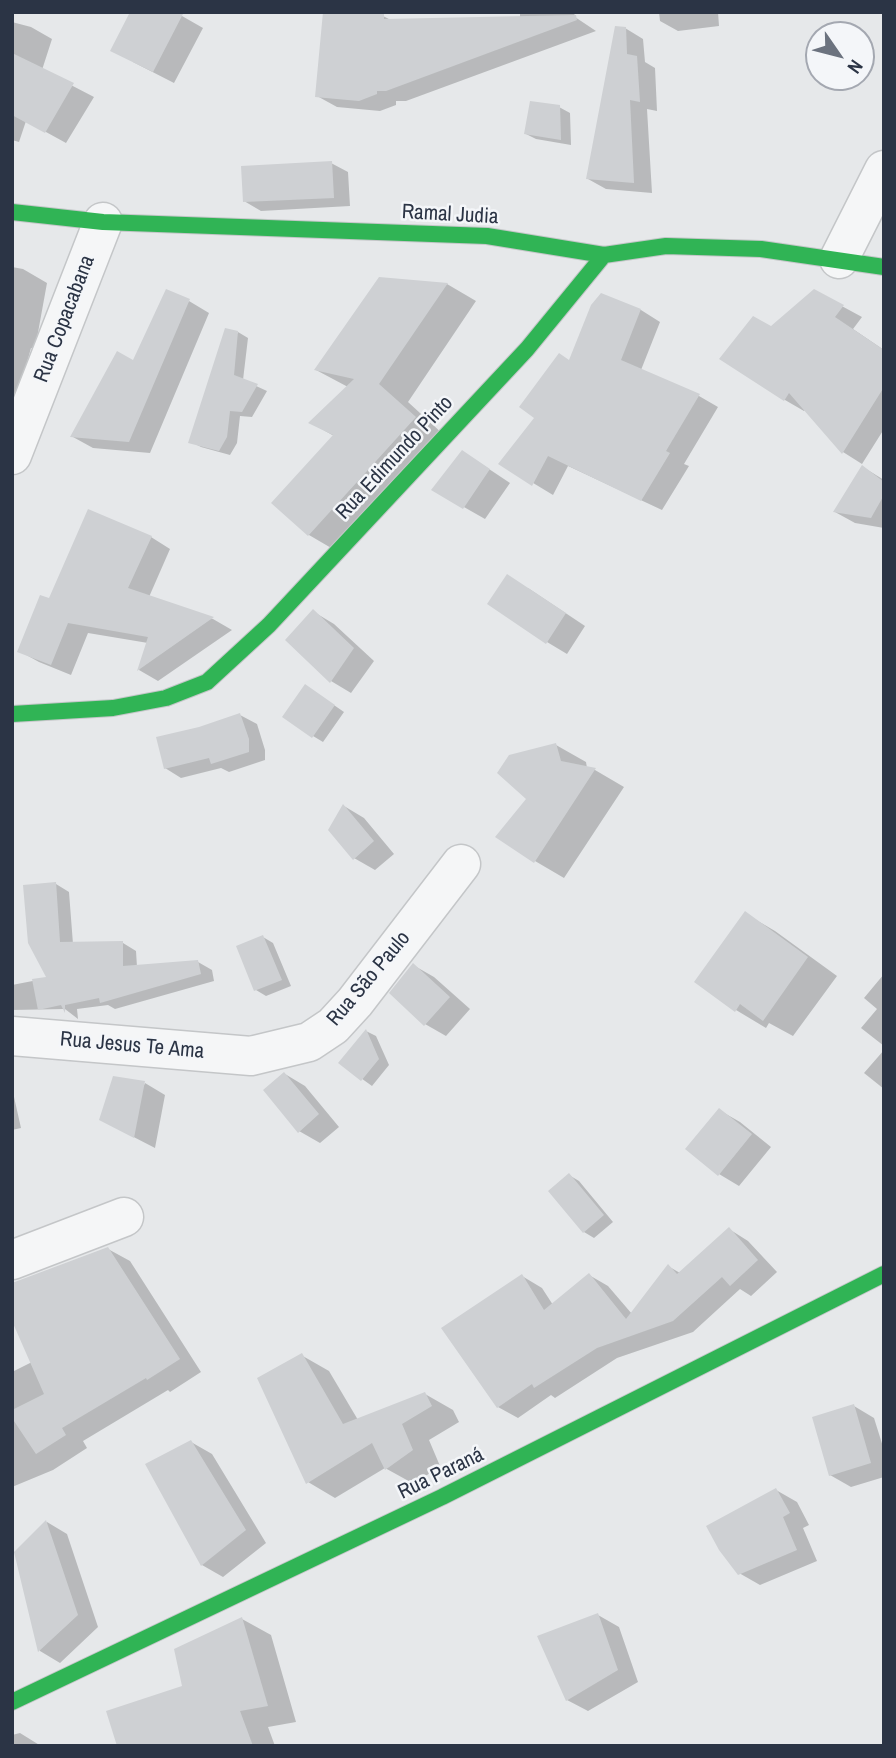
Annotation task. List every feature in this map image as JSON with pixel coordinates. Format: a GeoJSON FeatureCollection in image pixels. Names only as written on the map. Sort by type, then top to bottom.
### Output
{"type":"FeatureCollection","features":[{"type":"Feature","properties":{"kind":"street"},"geometry":{"type":"LineString","coordinates":[[839,259],[884,170]]}},
{"type":"Feature","properties":{"kind":"street","name":"Ramal Judia"},"geometry":{"type":"LineString","coordinates":[[12,212],[103,222],[487,236],[604,255],[666,246],[761,249],[884,267]]}},
{"type":"Feature","properties":{"kind":"street","name":"Rua Copacabana"},"geometry":{"type":"LineString","coordinates":[[12,454],[103,222]]}},
{"type":"Feature","properties":{"kind":"street","name":"Rua Edimundo Pinto"},"geometry":{"type":"LineString","coordinates":[[12,714],[113,709],[166,698],[207,682],[269,625],[527,349],[604,255]]}},
{"type":"Feature","properties":{"kind":"street","name":"Rua São Paulo"},"geometry":{"type":"LineString","coordinates":[[251,1056],[309,1042],[332,1026],[355,1002],[461,864]]}},
{"type":"Feature","properties":{"kind":"street","name":"Rua Jesus Te Ama"},"geometry":{"type":"LineString","coordinates":[[12,1036],[251,1056]]}},
{"type":"Feature","properties":{"kind":"street"},"geometry":{"type":"LineString","coordinates":[[12,1260],[124,1217]]}},
{"type":"Feature","properties":{"kind":"street","name":"Rua Paraná"},"geometry":{"type":"LineString","coordinates":[[12,1702],[442,1497],[884,1273]]}},
{"type":"Feature","properties":{"kind":"building"},"geometry":{"type":"Polygon","coordinates":[[[130,12],[184,12],[153,72],[110,51],[130,12]]]}},
{"type":"Feature","properties":{"kind":"building"},"geometry":{"type":"Polygon","coordinates":[[[323,12],[384,14],[384,19],[576,15],[577,20],[386,91],[377,91],[377,94],[359,101],[315,97],[323,12]]]}},
{"type":"Feature","properties":{"kind":"building"},"geometry":{"type":"Polygon","coordinates":[[[615,26],[626,27],[627,54],[637,56],[640,102],[630,100],[634,183],[586,179],[615,26]]]}},
{"type":"Feature","properties":{"kind":"building"},"geometry":{"type":"Polygon","coordinates":[[[12,53],[74,83],[45,133],[12,115],[12,53]]]}},
{"type":"Feature","properties":{"kind":"building"},"geometry":{"type":"Polygon","coordinates":[[[530,101],[560,105],[561,140],[524,134],[530,101]]]}},
{"type":"Feature","properties":{"kind":"building"},"geometry":{"type":"Polygon","coordinates":[[[332,161],[334,198],[243,202],[241,166],[332,161]]]}},
{"type":"Feature","properties":{"kind":"building"},"geometry":{"type":"Polygon","coordinates":[[[379,277],[448,283],[379,384],[416,417],[308,536],[271,503],[333,435],[308,423],[354,379],[314,370],[379,277]]]}},
{"type":"Feature","properties":{"kind":"building"},"geometry":{"type":"Polygon","coordinates":[[[166,289],[190,299],[129,442],[70,437],[117,351],[133,360],[166,289]]]}},
{"type":"Feature","properties":{"kind":"building"},"geometry":{"type":"Polygon","coordinates":[[[814,289],[844,305],[835,317],[884,350],[884,387],[842,454],[789,393],[784,401],[719,359],[753,316],[771,326],[814,289]]]}},
{"type":"Feature","properties":{"kind":"building"},"geometry":{"type":"Polygon","coordinates":[[[601,293],[641,309],[621,360],[700,394],[666,451],[670,453],[641,501],[548,456],[532,486],[498,464],[534,418],[519,407],[559,353],[569,360],[591,305],[601,293]]]}},
{"type":"Feature","properties":{"kind":"building"},"geometry":{"type":"Polygon","coordinates":[[[225,328],[238,331],[234,375],[258,384],[242,412],[230,411],[227,437],[219,451],[188,443],[225,328]]]}},
{"type":"Feature","properties":{"kind":"building"},"geometry":{"type":"Polygon","coordinates":[[[462,450],[490,469],[463,509],[431,490],[462,450]]]}},
{"type":"Feature","properties":{"kind":"building"},"geometry":{"type":"Polygon","coordinates":[[[862,465],[884,482],[884,495],[871,518],[833,512],[862,465]]]}},
{"type":"Feature","properties":{"kind":"building"},"geometry":{"type":"Polygon","coordinates":[[[88,509],[152,536],[128,588],[214,617],[137,671],[148,637],[68,623],[51,665],[17,652],[40,595],[49,598],[88,509]]]}},
{"type":"Feature","properties":{"kind":"building"},"geometry":{"type":"Polygon","coordinates":[[[507,574],[566,613],[546,644],[487,604],[507,574]]]}},
{"type":"Feature","properties":{"kind":"building"},"geometry":{"type":"Polygon","coordinates":[[[313,609],[354,648],[330,683],[285,640],[313,609]]]}},
{"type":"Feature","properties":{"kind":"building"},"geometry":{"type":"Polygon","coordinates":[[[305,684],[335,705],[312,738],[282,717],[305,684]]]}},
{"type":"Feature","properties":{"kind":"building"},"geometry":{"type":"Polygon","coordinates":[[[240,713],[249,739],[249,752],[211,764],[209,758],[164,769],[156,737],[199,727],[240,713]]]}},
{"type":"Feature","properties":{"kind":"building"},"geometry":{"type":"Polygon","coordinates":[[[556,743],[561,761],[596,768],[534,863],[495,837],[526,799],[497,773],[509,755],[556,743]]]}},
{"type":"Feature","properties":{"kind":"building"},"geometry":{"type":"Polygon","coordinates":[[[343,804],[374,841],[353,860],[328,830],[343,804]]]}},
{"type":"Feature","properties":{"kind":"building"},"geometry":{"type":"Polygon","coordinates":[[[56,882],[60,942],[123,941],[123,966],[198,960],[201,974],[100,1003],[99,998],[65,1005],[65,1013],[61,1005],[38,1010],[32,979],[46,977],[28,943],[23,885],[56,882]]]}},
{"type":"Feature","properties":{"kind":"building"},"geometry":{"type":"Polygon","coordinates":[[[745,911],[808,957],[763,1021],[740,1004],[735,1012],[694,982],[745,911]]]}},
{"type":"Feature","properties":{"kind":"building"},"geometry":{"type":"Polygon","coordinates":[[[263,935],[282,980],[254,991],[236,946],[263,935]]]}},
{"type":"Feature","properties":{"kind":"building"},"geometry":{"type":"Polygon","coordinates":[[[413,963],[450,997],[424,1026],[389,993],[413,963]]]}},
{"type":"Feature","properties":{"kind":"building"},"geometry":{"type":"Polygon","coordinates":[[[366,1029],[379,1059],[361,1081],[338,1063],[366,1029]]]}},
{"type":"Feature","properties":{"kind":"building"},"geometry":{"type":"Polygon","coordinates":[[[284,1072],[319,1114],[298,1133],[263,1090],[284,1072]]]}},
{"type":"Feature","properties":{"kind":"building"},"geometry":{"type":"Polygon","coordinates":[[[113,1076],[145,1081],[134,1138],[99,1120],[113,1076]]]}},
{"type":"Feature","properties":{"kind":"building"},"geometry":{"type":"Polygon","coordinates":[[[719,1108],[752,1134],[718,1176],[685,1149],[719,1108]]]}},
{"type":"Feature","properties":{"kind":"building"},"geometry":{"type":"Polygon","coordinates":[[[569,1173],[604,1215],[583,1233],[548,1191],[569,1173]]]}},
{"type":"Feature","properties":{"kind":"building"},"geometry":{"type":"Polygon","coordinates":[[[729,1227],[758,1260],[730,1286],[722,1277],[673,1321],[597,1348],[534,1388],[532,1384],[497,1408],[441,1328],[522,1274],[544,1310],[589,1273],[626,1319],[668,1264],[677,1274],[729,1227]]]}},
{"type":"Feature","properties":{"kind":"building"},"geometry":{"type":"Polygon","coordinates":[[[108,1247],[180,1359],[62,1428],[66,1435],[36,1454],[12,1418],[12,1410],[44,1394],[12,1321],[12,1283],[108,1247]]]}},
{"type":"Feature","properties":{"kind":"building"},"geometry":{"type":"Polygon","coordinates":[[[302,1353],[343,1424],[425,1392],[432,1406],[402,1424],[413,1450],[385,1470],[372,1443],[306,1484],[257,1378],[302,1353]]]}},
{"type":"Feature","properties":{"kind":"building"},"geometry":{"type":"Polygon","coordinates":[[[854,1404],[871,1463],[829,1476],[812,1417],[854,1404]]]}},
{"type":"Feature","properties":{"kind":"building"},"geometry":{"type":"Polygon","coordinates":[[[191,1440],[246,1530],[201,1566],[145,1464],[191,1440]]]}},
{"type":"Feature","properties":{"kind":"building"},"geometry":{"type":"Polygon","coordinates":[[[776,1488],[790,1513],[783,1517],[797,1550],[738,1575],[719,1550],[706,1526],[776,1488]]]}},
{"type":"Feature","properties":{"kind":"building"},"geometry":{"type":"Polygon","coordinates":[[[46,1520],[78,1615],[38,1652],[14,1552],[46,1520]]]}},
{"type":"Feature","properties":{"kind":"building"},"geometry":{"type":"Polygon","coordinates":[[[598,1613],[618,1670],[566,1701],[537,1636],[598,1613]]]}},
{"type":"Feature","properties":{"kind":"building"},"geometry":{"type":"Polygon","coordinates":[[[242,1617],[268,1706],[240,1711],[253,1746],[117,1746],[106,1711],[182,1686],[174,1649],[242,1617]]]}},
{"type":"Feature","properties":{"kind":"traffic: fast"},"geometry":{"type":"LineString","coordinates":[[12,212],[103,222],[487,236],[604,255],[666,246],[761,249],[884,267]]}},
{"type":"Feature","properties":{"kind":"traffic: fast"},"geometry":{"type":"LineString","coordinates":[[12,714],[113,708],[166,698],[207,682],[269,625],[527,349],[604,255]]}},
{"type":"Feature","properties":{"kind":"traffic: fast"},"geometry":{"type":"LineString","coordinates":[[12,1702],[442,1497],[884,1274]]}}]}
